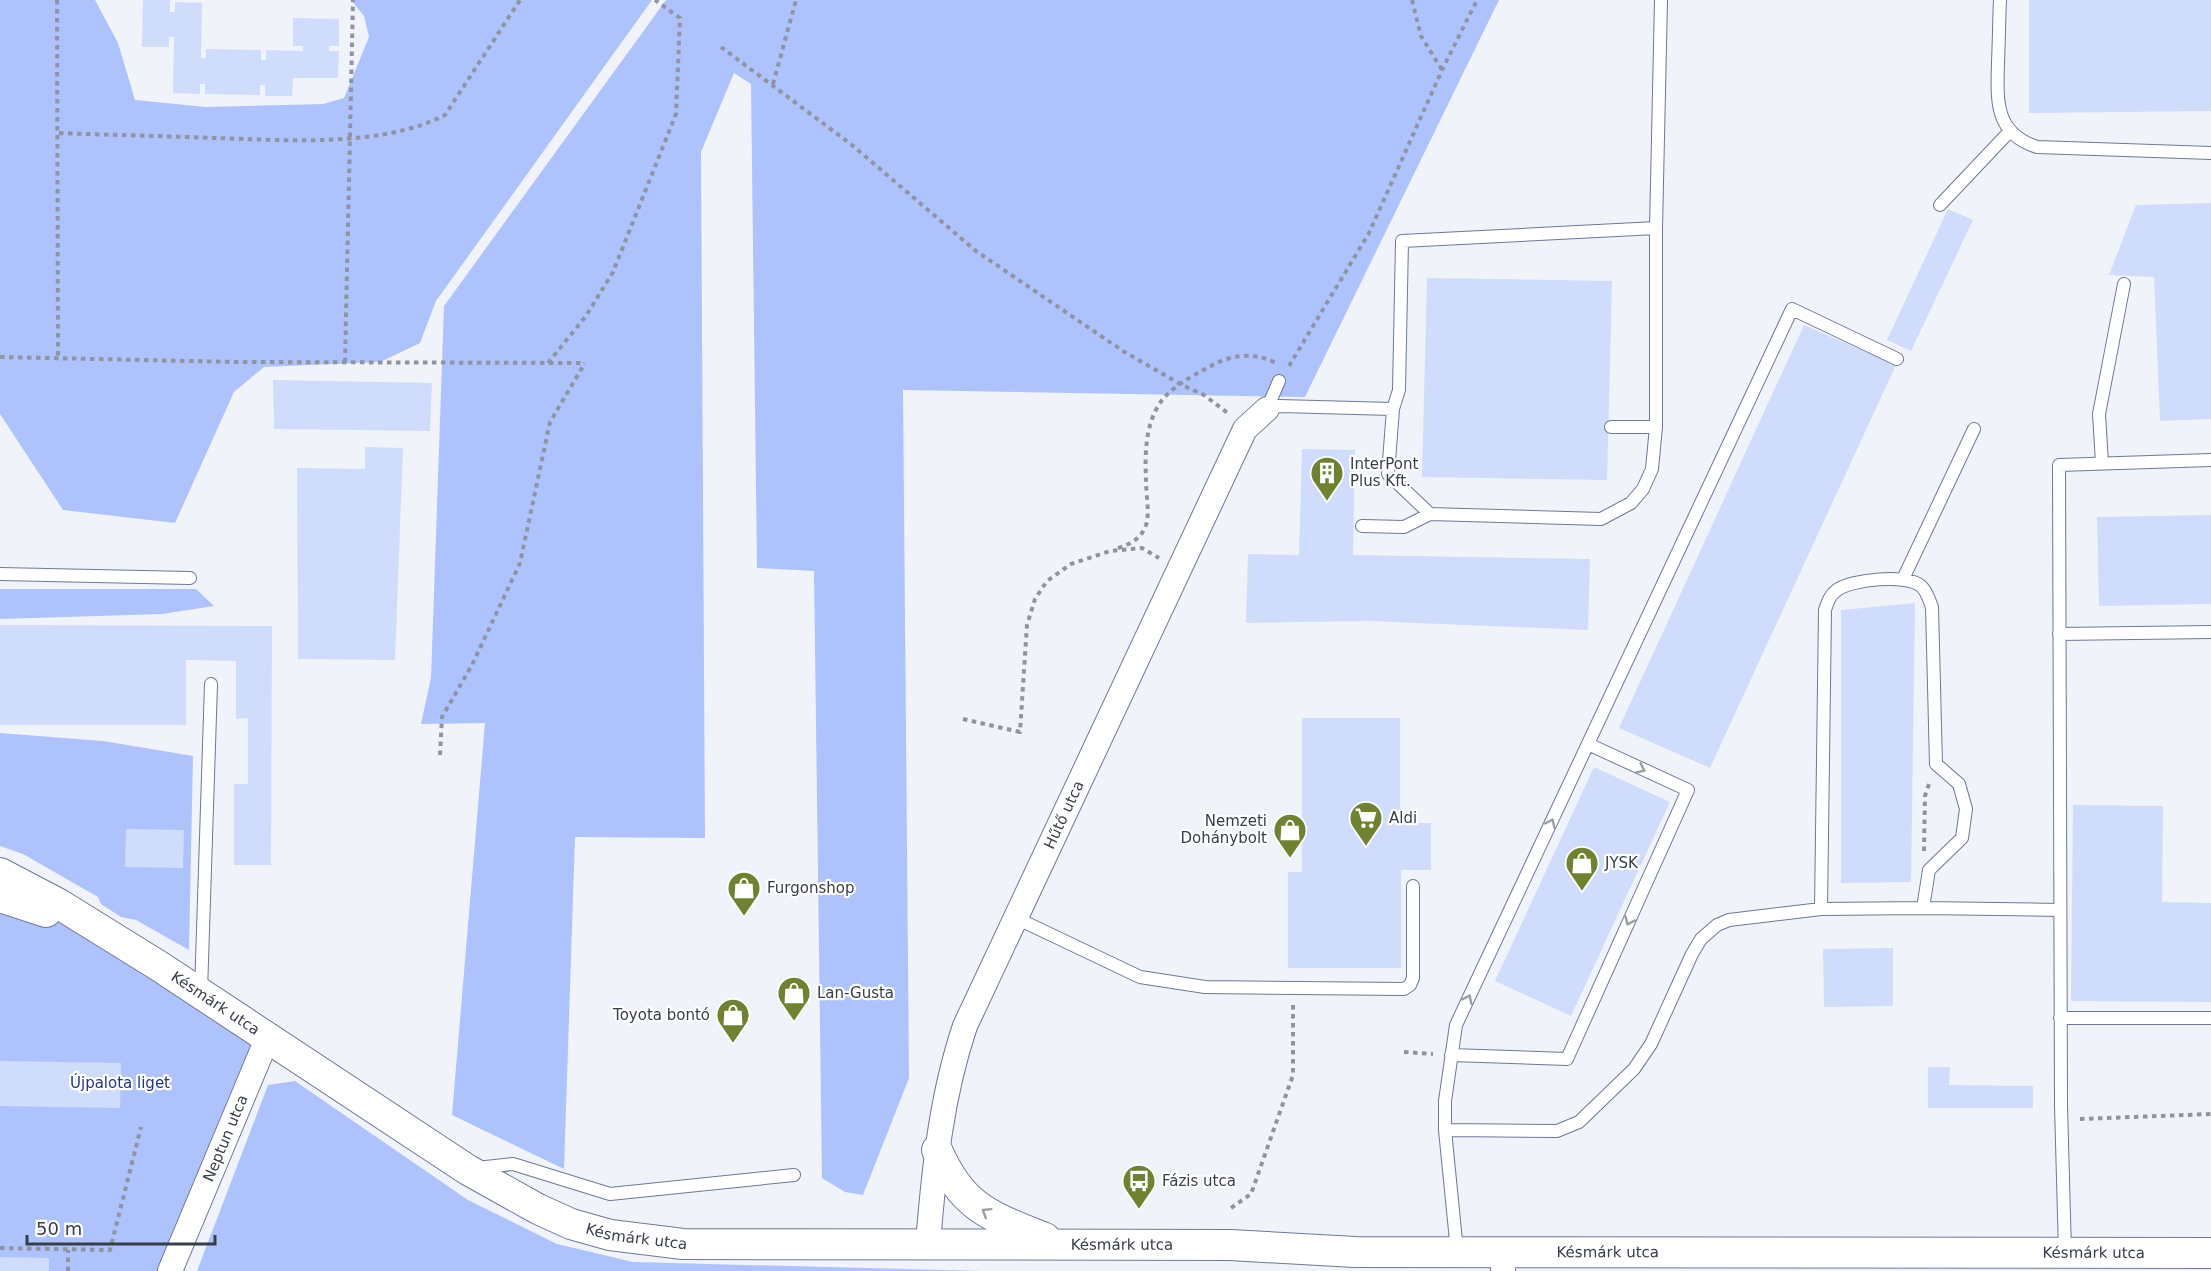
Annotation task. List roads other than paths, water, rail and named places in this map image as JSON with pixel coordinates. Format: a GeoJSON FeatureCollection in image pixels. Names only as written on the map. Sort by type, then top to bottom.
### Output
{"type":"FeatureCollection","features":[{"type":"Feature","properties":{"kind":"street","name":"Hűtő utca"},"geometry":{"type":"LineString","coordinates":[[928,1243],[937,1150],[948,1086],[965,1026],[1245,429],[1267,409]]}},
{"type":"Feature","properties":{"kind":"street","name":"Késmárk utca"},"geometry":{"type":"LineString","coordinates":[[0,873],[59,904],[116,940],[468,1170],[554,1217],[593,1231],[630,1238],[683,1244],[1230,1245],[1356,1252],[1457,1252],[1503,1262],[2065,1253],[2211,1253]]}},
{"type":"Feature","properties":{"kind":"street","name":"Késmárk utca"},"geometry":{"type":"LineString","coordinates":[[0,897],[50,913],[116,940]]}},
{"type":"Feature","properties":{"kind":"street","name":"Neptun utca"},"geometry":{"type":"LineString","coordinates":[[170,1271],[267,1039]]}},
{"type":"Feature","properties":{"kind":"street"},"geometry":{"type":"LineString","coordinates":[[937,1150],[946,1172],[969,1200],[988,1214],[1059,1244]]}},
{"type":"Feature","properties":{"kind":"lane"},"geometry":{"type":"LineString","coordinates":[[1362,526],[1404,527],[1430,514],[1601,519],[1631,503],[1643,489],[1652,469],[1656,427],[1656,228],[1662,0]]}},
{"type":"Feature","properties":{"kind":"lane"},"geometry":{"type":"LineString","coordinates":[[2000,0],[1997,102],[2010,131],[2023,142],[2037,147],[2211,153]]}},
{"type":"Feature","properties":{"kind":"lane"},"geometry":{"type":"LineString","coordinates":[[1940,206],[2010,131]]}},
{"type":"Feature","properties":{"kind":"lane"},"geometry":{"type":"LineString","coordinates":[[1430,514],[1388,474],[1393,410],[1399,390],[1402,241],[1656,228]]}},
{"type":"Feature","properties":{"kind":"lane"},"geometry":{"type":"LineString","coordinates":[[2102,463],[2099,414],[2124,284]]}},
{"type":"Feature","properties":{"kind":"lane"},"geometry":{"type":"LineString","coordinates":[[1457,1252],[1445,1130],[1445,1101],[1456,1025],[1792,309],[1897,359]]}},
{"type":"Feature","properties":{"kind":"lane"},"geometry":{"type":"LineString","coordinates":[[1267,409],[1279,381]]}},
{"type":"Feature","properties":{"kind":"lane"},"geometry":{"type":"LineString","coordinates":[[1267,409],[1279,406],[1393,410]]}},
{"type":"Feature","properties":{"kind":"lane"},"geometry":{"type":"LineString","coordinates":[[1611,427],[1656,427]]}},
{"type":"Feature","properties":{"kind":"lane"},"geometry":{"type":"LineString","coordinates":[[1903,579],[1974,429]]}},
{"type":"Feature","properties":{"kind":"lane"},"geometry":{"type":"LineString","coordinates":[[2065,1253],[2060,1018],[2059,465],[2211,460]]}},
{"type":"Feature","properties":{"kind":"lane"},"geometry":{"type":"LineString","coordinates":[[0,574],[190,578]]}},
{"type":"Feature","properties":{"kind":"lane"},"geometry":{"type":"LineString","coordinates":[[1821,909],[1825,610],[1831,596],[1846,585],[1855,582],[1903,579],[1920,585],[1926,592],[1932,607],[1936,764],[1959,784],[1966,809],[1962,838],[1929,870],[1923,908]]}},
{"type":"Feature","properties":{"kind":"lane"},"geometry":{"type":"LineString","coordinates":[[2059,634],[2211,632]]}},
{"type":"Feature","properties":{"kind":"lane"},"geometry":{"type":"LineString","coordinates":[[201,995],[212,684]]}},
{"type":"Feature","properties":{"kind":"lane"},"geometry":{"type":"LineString","coordinates":[[1451,1055],[1567,1059],[1688,790],[1588,744]]}},
{"type":"Feature","properties":{"kind":"lane"},"geometry":{"type":"LineString","coordinates":[[1016,918],[1140,977],[1152,980],[1205,987],[1404,989],[1408,987],[1413,978],[1413,886]]}},
{"type":"Feature","properties":{"kind":"lane"},"geometry":{"type":"LineString","coordinates":[[1445,1130],[1557,1131],[1572,1126],[1588,1115],[1634,1069],[1651,1044],[1701,939],[1717,925],[1729,920],[1821,909],[2060,910]]}},
{"type":"Feature","properties":{"kind":"lane"},"geometry":{"type":"LineString","coordinates":[[2060,1018],[2211,1018]]}},
{"type":"Feature","properties":{"kind":"lane"},"geometry":{"type":"LineString","coordinates":[[468,1170],[513,1164],[610,1194],[794,1175]]}},
{"type":"Feature","properties":{"kind":"place","name":"InterPont Plus Kft."},"geometry":{"type":"Point","coordinates":[1327,502]}},
{"type":"Feature","properties":{"kind":"place","name":"Aldi"},"geometry":{"type":"Point","coordinates":[1366,847]}},
{"type":"Feature","properties":{"kind":"place","name":"Nemzeti Dohánybolt"},"geometry":{"type":"Point","coordinates":[1290,859]}},
{"type":"Feature","properties":{"kind":"place","name":"JYSK"},"geometry":{"type":"Point","coordinates":[1582,892]}},
{"type":"Feature","properties":{"kind":"place","name":"Furgonshop"},"geometry":{"type":"Point","coordinates":[744,917]}},
{"type":"Feature","properties":{"kind":"place","name":"Lan-Gusta"},"geometry":{"type":"Point","coordinates":[794,1022]}},
{"type":"Feature","properties":{"kind":"place","name":"Toyota bontó"},"geometry":{"type":"Point","coordinates":[733,1044]}},
{"type":"Feature","properties":{"kind":"place","name":"Fázis utca"},"geometry":{"type":"Point","coordinates":[1139,1210]}},
{"type":"Feature","properties":{"kind":"park label","name":"Újpalota liget"},"geometry":{"type":"Point","coordinates":[120,1083]}}]}
